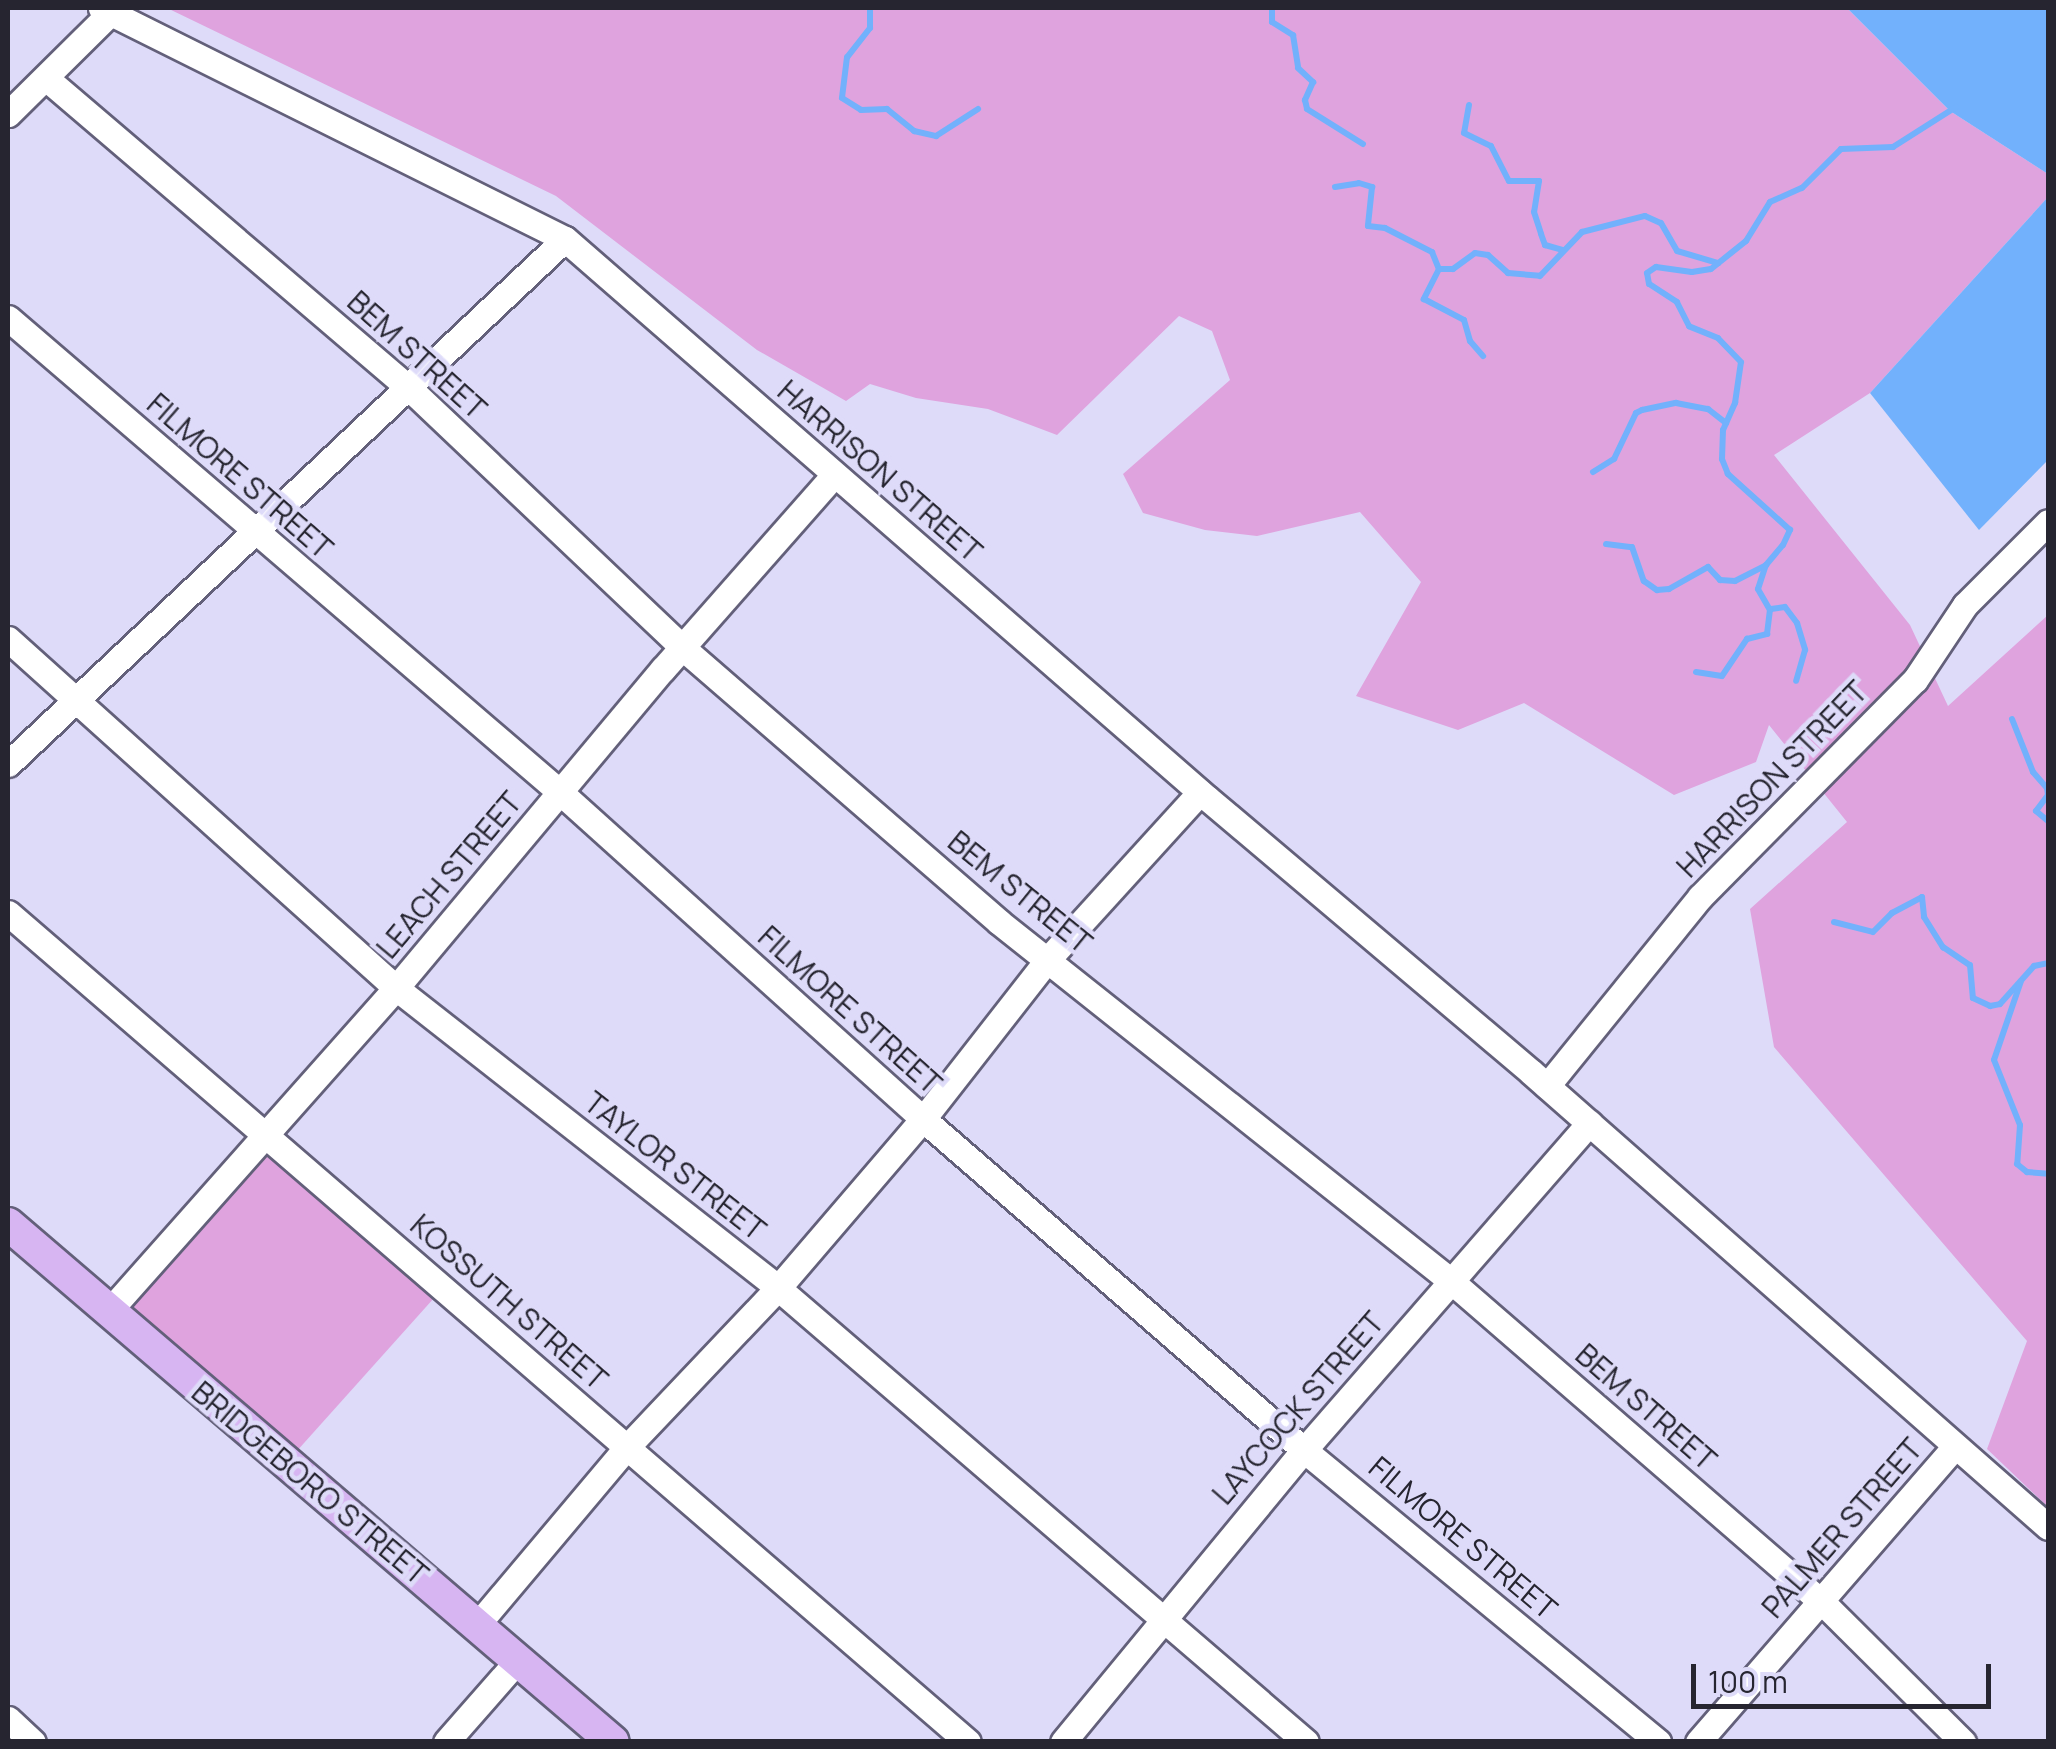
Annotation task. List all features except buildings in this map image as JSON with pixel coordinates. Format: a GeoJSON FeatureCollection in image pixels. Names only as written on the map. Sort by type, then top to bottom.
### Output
{"type":"FeatureCollection","features":[{"type":"Feature","properties":{"kind":"main road","name":"BRIDGEBORO STREET"},"geometry":{"type":"LineString","coordinates":[[8,1224],[612,1742]]}},
{"type":"Feature","properties":{"kind":"street"},"geometry":{"type":"LineString","coordinates":[[8,114],[47,79],[106,10]]}},
{"type":"Feature","properties":{"kind":"street","name":"HARRISON STREET"},"geometry":{"type":"LineString","coordinates":[[106,10],[565,239],[1200,792],[1547,1086],[2048,1527]]}},
{"type":"Feature","properties":{"kind":"street","name":"BEM STREET"},"geometry":{"type":"LineString","coordinates":[[47,79],[408,387],[684,649],[999,922],[1450,1281],[1822,1602],[1964,1742]]}},
{"type":"Feature","properties":{"kind":"street"},"geometry":{"type":"LineString","coordinates":[[8,764],[565,239]]}},
{"type":"Feature","properties":{"kind":"street","name":"FILMORE STREET"},"geometry":{"type":"LineString","coordinates":[[8,318],[561,793],[922,1120],[1304,1450],[1658,1742]]}},
{"type":"Feature","properties":{"kind":"street","name":"LEACH STREET"},"geometry":{"type":"LineString","coordinates":[[109,1311],[396,988],[834,475]]}},
{"type":"Feature","properties":{"kind":"street","name":"HARRISON STREET"},"geometry":{"type":"LineString","coordinates":[[1547,1086],[1700,897],[1915,680],[1965,606],[2048,522]]}},
{"type":"Feature","properties":{"kind":"street","name":"TAYLOR STREET"},"geometry":{"type":"LineString","coordinates":[[8,639],[396,988],[778,1288],[1306,1742]]}},
{"type":"Feature","properties":{"kind":"street"},"geometry":{"type":"LineString","coordinates":[[477,1625],[628,1447],[778,1288],[922,1120],[1049,958],[1200,792]]}},
{"type":"Feature","properties":{"kind":"street","name":"KOSSUTH STREET"},"geometry":{"type":"LineString","coordinates":[[8,913],[968,1742]]}},
{"type":"Feature","properties":{"kind":"street","name":"LAYCOCK STREET"},"geometry":{"type":"LineString","coordinates":[[1064,1742],[1162,1617],[1589,1123]]}},
{"type":"Feature","properties":{"kind":"street","name":"PALMER STREET"},"geometry":{"type":"LineString","coordinates":[[1698,1742],[1956,1446]]}},
{"type":"Feature","properties":{"kind":"street"},"geometry":{"type":"LineString","coordinates":[[446,1742],[518,1660]]}},
{"type":"Feature","properties":{"kind":"street"},"geometry":{"type":"LineString","coordinates":[[8,1719],[34,1742]]}},
{"type":"Feature","properties":{"kind":"shaded area"},"geometry":{"type":"Polygon","coordinates":[[[167,8],[1847,8],[1950,111],[2048,174],[2048,197],[1870,393],[1774,455],[1910,625],[1948,706],[2048,615],[2048,1507],[1987,1449],[2027,1341],[1774,1047],[1750,909],[1847,822],[1769,725],[1756,762],[1674,795],[1524,703],[1458,730],[1356,696],[1421,582],[1360,512],[1257,536],[1205,530],[1143,513],[1123,474],[1230,380],[1212,331],[1179,316],[1057,435],[988,409],[916,398],[870,384],[846,401],[757,350],[556,196],[167,8]]]}},
{"type":"Feature","properties":{"kind":"shaded area"},"geometry":{"type":"Polygon","coordinates":[[[266,1137],[443,1288],[287,1462],[109,1311],[266,1137]]]}},
{"type":"Feature","properties":{"kind":"water"},"geometry":{"type":"Polygon","coordinates":[[[1847,8],[2048,8],[2048,174],[1950,111],[1847,8]]]}},
{"type":"Feature","properties":{"kind":"water"},"geometry":{"type":"Polygon","coordinates":[[[2048,197],[2048,460],[1979,530],[1870,393],[2048,197]]]}},
{"type":"Feature","properties":{"kind":"waterway"},"geometry":{"type":"LineString","coordinates":[[870,8],[870,28],[847,57],[842,98],[861,110],[887,109],[914,131],[936,136],[978,109]]}},
{"type":"Feature","properties":{"kind":"waterway"},"geometry":{"type":"LineString","coordinates":[[1272,8],[1272,22],[1293,35],[1298,68],[1313,82],[1305,100],[1307,109],[1363,144]]}},
{"type":"Feature","properties":{"kind":"waterway"},"geometry":{"type":"LineString","coordinates":[[1469,105],[1464,133],[1491,146],[1509,181],[1539,181],[1534,212],[1541,234],[1545,245],[1562,250]]}},
{"type":"Feature","properties":{"kind":"waterway"},"geometry":{"type":"LineString","coordinates":[[1606,544],[1632,547],[1644,581],[1657,590],[1669,589],[1708,567],[1720,580],[1735,581],[1766,565],[1783,545],[1790,530],[1728,474],[1722,459],[1723,430],[1735,403],[1741,362],[1718,338],[1689,326],[1677,302],[1649,284],[1647,273],[1656,267],[1692,272],[1711,269],[1746,241],[1770,202],[1802,188],[1841,149],[1893,147],[1956,107]]}},
{"type":"Feature","properties":{"kind":"waterway"},"geometry":{"type":"LineString","coordinates":[[1335,187],[1359,183],[1372,187],[1368,226],[1385,228],[1432,252],[1439,269],[1424,299],[1464,320],[1470,341],[1483,356]]}},
{"type":"Feature","properties":{"kind":"waterway"},"geometry":{"type":"LineString","coordinates":[[1439,269],[1453,269],[1475,253],[1488,255],[1508,273],[1540,276],[1582,232],[1645,216],[1661,223],[1677,251],[1718,263]]}},
{"type":"Feature","properties":{"kind":"waterway"},"geometry":{"type":"LineString","coordinates":[[1593,472],[1614,459],[1636,413],[1642,410],[1676,403],[1708,409],[1726,423]]}},
{"type":"Feature","properties":{"kind":"waterway"},"geometry":{"type":"LineString","coordinates":[[1696,672],[1722,676],[1747,639],[1767,634],[1770,610],[1758,589],[1766,565]]}},
{"type":"Feature","properties":{"kind":"waterway"},"geometry":{"type":"LineString","coordinates":[[1771,609],[1785,607],[1797,623],[1805,650],[1796,681]]}},
{"type":"Feature","properties":{"kind":"waterway"},"geometry":{"type":"LineString","coordinates":[[2012,719],[2033,772],[2047,788],[2048,795],[2036,811],[2048,821]]}},
{"type":"Feature","properties":{"kind":"waterway"},"geometry":{"type":"LineString","coordinates":[[1834,922],[1873,932],[1892,913],[1922,897],[1924,917],[1943,947],[1970,965],[1973,998],[1990,1006],[2000,1004],[2034,966],[2048,963]]}},
{"type":"Feature","properties":{"kind":"waterway"},"geometry":{"type":"LineString","coordinates":[[2021,981],[1994,1060],[2020,1125],[2017,1164],[2027,1172],[2048,1174]]}}]}
